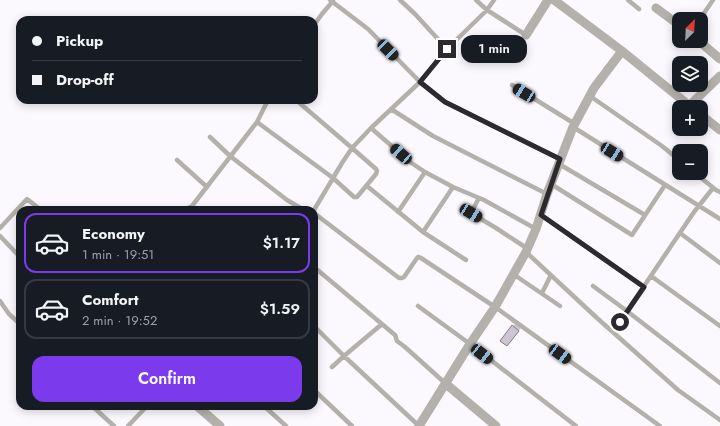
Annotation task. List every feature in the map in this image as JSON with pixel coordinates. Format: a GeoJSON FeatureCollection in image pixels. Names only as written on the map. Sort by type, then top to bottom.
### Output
{"type":"FeatureCollection","features":[{"type":"Feature","properties":{"kind":"street"},"geometry":{"type":"LineString","coordinates":[[526,35],[548,0]]}},
{"type":"Feature","properties":{"kind":"street"},"geometry":{"type":"LineString","coordinates":[[554,0],[622,51],[683,100]]}},
{"type":"Feature","properties":{"kind":"street"},"geometry":{"type":"LineString","coordinates":[[656,8],[672,20]]}},
{"type":"Feature","properties":{"kind":"street"},"geometry":{"type":"LineString","coordinates":[[708,48],[720,58]]}},
{"type":"Feature","properties":{"kind":"street"},"geometry":{"type":"LineString","coordinates":[[419,426],[470,344],[496,307],[527,251],[574,125],[594,88],[622,51]]}},
{"type":"Feature","properties":{"kind":"street"},"geometry":{"type":"LineString","coordinates":[[696,100],[720,76]]}},
{"type":"Feature","properties":{"kind":"street"},"geometry":{"type":"LineString","coordinates":[[708,121],[720,130]]}},
{"type":"Feature","properties":{"kind":"street"},"geometry":{"type":"LineString","coordinates":[[446,384],[496,426]]}},
{"type":"Feature","properties":{"kind":"street"},"geometry":{"type":"LineString","coordinates":[[202,410],[220,426]]}},
{"type":"Feature","properties":{"kind":"lane"},"geometry":{"type":"LineString","coordinates":[[400,0],[447,49]]}},
{"type":"Feature","properties":{"kind":"lane"},"geometry":{"type":"LineString","coordinates":[[476,0],[487,10],[526,35]]}},
{"type":"Feature","properties":{"kind":"lane"},"geometry":{"type":"LineString","coordinates":[[317,206],[352,148],[420,82],[447,49],[487,10],[494,0]]}},
{"type":"Feature","properties":{"kind":"lane"},"geometry":{"type":"LineString","coordinates":[[628,0],[639,9]]}},
{"type":"Feature","properties":{"kind":"lane"},"geometry":{"type":"LineString","coordinates":[[705,12],[713,0]]}},
{"type":"Feature","properties":{"kind":"lane"},"geometry":{"type":"LineString","coordinates":[[318,20],[332,1],[368,29],[420,82],[445,102],[560,161],[645,215]]}},
{"type":"Feature","properties":{"kind":"lane"},"geometry":{"type":"LineString","coordinates":[[512,85],[665,185],[720,219]]}},
{"type":"Feature","properties":{"kind":"lane"},"geometry":{"type":"LineString","coordinates":[[590,96],[672,154]]}},
{"type":"Feature","properties":{"kind":"lane"},"geometry":{"type":"LineString","coordinates":[[192,206],[257,122],[266,104]]}},
{"type":"Feature","properties":{"kind":"lane"},"geometry":{"type":"LineString","coordinates":[[257,122],[333,178],[356,198],[368,186],[377,171],[301,104]]}},
{"type":"Feature","properties":{"kind":"lane"},"geometry":{"type":"LineString","coordinates":[[391,110],[432,136],[547,194]]}},
{"type":"Feature","properties":{"kind":"lane"},"geometry":{"type":"LineString","coordinates":[[371,128],[410,162],[425,172],[453,187],[480,198],[536,229]]}},
{"type":"Feature","properties":{"kind":"lane"},"geometry":{"type":"LineString","coordinates":[[210,137],[230,156],[287,200],[297,206]]}},
{"type":"Feature","properties":{"kind":"lane"},"geometry":{"type":"LineString","coordinates":[[177,160],[207,187]]}},
{"type":"Feature","properties":{"kind":"lane"},"geometry":{"type":"LineString","coordinates":[[398,212],[425,172]]}},
{"type":"Feature","properties":{"kind":"lane"},"geometry":{"type":"LineString","coordinates":[[703,180],[720,192]]}},
{"type":"Feature","properties":{"kind":"lane"},"geometry":{"type":"LineString","coordinates":[[551,184],[632,235],[665,185]]}},
{"type":"Feature","properties":{"kind":"lane"},"geometry":{"type":"LineString","coordinates":[[368,186],[423,232],[466,260]]}},
{"type":"Feature","properties":{"kind":"lane"},"geometry":{"type":"LineString","coordinates":[[423,232],[453,187]]}},
{"type":"Feature","properties":{"kind":"lane"},"geometry":{"type":"LineString","coordinates":[[613,332],[680,233],[713,188]]}},
{"type":"Feature","properties":{"kind":"lane"},"geometry":{"type":"LineString","coordinates":[[480,198],[471,213],[496,228],[527,251],[551,275],[678,390],[720,420]]}},
{"type":"Feature","properties":{"kind":"lane"},"geometry":{"type":"LineString","coordinates":[[20,206],[27,199],[35,206]]}},
{"type":"Feature","properties":{"kind":"lane"},"geometry":{"type":"LineString","coordinates":[[0,228],[16,211]]}},
{"type":"Feature","properties":{"kind":"lane"},"geometry":{"type":"LineString","coordinates":[[318,215],[399,278],[404,277],[418,257],[496,307],[660,426]]}},
{"type":"Feature","properties":{"kind":"lane"},"geometry":{"type":"LineString","coordinates":[[541,215],[644,287]]}},
{"type":"Feature","properties":{"kind":"lane"},"geometry":{"type":"LineString","coordinates":[[680,233],[720,263]]}},
{"type":"Feature","properties":{"kind":"lane"},"geometry":{"type":"LineString","coordinates":[[0,236],[16,253]]}},
{"type":"Feature","properties":{"kind":"lane"},"geometry":{"type":"LineString","coordinates":[[318,270],[395,335],[397,341],[446,384]]}},
{"type":"Feature","properties":{"kind":"lane"},"geometry":{"type":"LineString","coordinates":[[513,274],[560,306]]}},
{"type":"Feature","properties":{"kind":"lane"},"geometry":{"type":"LineString","coordinates":[[542,293],[551,275]]}},
{"type":"Feature","properties":{"kind":"lane"},"geometry":{"type":"LineString","coordinates":[[651,276],[720,326]]}},
{"type":"Feature","properties":{"kind":"lane"},"geometry":{"type":"LineString","coordinates":[[593,286],[720,383]]}},
{"type":"Feature","properties":{"kind":"lane"},"geometry":{"type":"LineString","coordinates":[[0,301],[9,314],[16,320]]}},
{"type":"Feature","properties":{"kind":"lane"},"geometry":{"type":"LineString","coordinates":[[418,306],[576,426]]}},
{"type":"Feature","properties":{"kind":"lane"},"geometry":{"type":"LineString","coordinates":[[332,367],[382,324]]}},
{"type":"Feature","properties":{"kind":"lane"},"geometry":{"type":"LineString","coordinates":[[318,330],[419,426]]}},
{"type":"Feature","properties":{"kind":"lane"},"geometry":{"type":"LineString","coordinates":[[318,394],[352,426]]}},
{"type":"Feature","properties":{"kind":"lane"},"geometry":{"type":"LineString","coordinates":[[96,410],[114,426]]}},
{"type":"Feature","properties":{"kind":"lane"},"geometry":{"type":"LineString","coordinates":[[128,426],[143,410]]}},
{"type":"Feature","properties":{"kind":"lane"},"geometry":{"type":"LineString","coordinates":[[268,410],[286,426]]}},
{"type":"Feature","properties":{"kind":"building"},"geometry":{"type":"Polygon","coordinates":[[[512,325],[519,331],[507,346],[500,341],[512,325]]]}},
{"type":"Feature","properties":{"kind":"route"},"geometry":{"type":"LineString","coordinates":[[447,49],[420,82],[445,102],[560,159],[541,215],[644,287],[620,322]]}}]}
